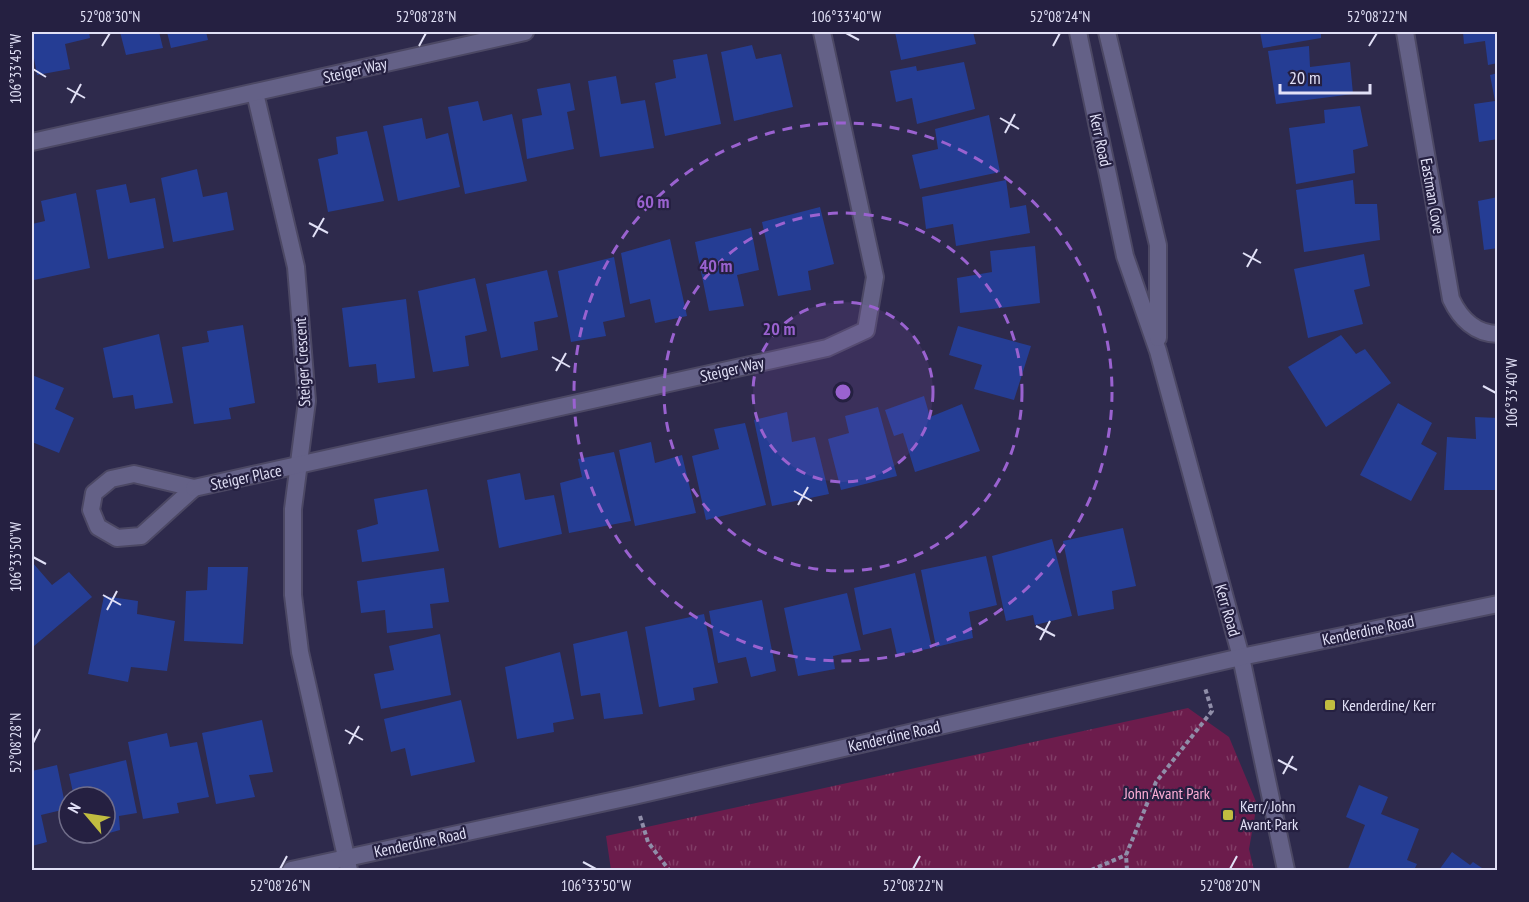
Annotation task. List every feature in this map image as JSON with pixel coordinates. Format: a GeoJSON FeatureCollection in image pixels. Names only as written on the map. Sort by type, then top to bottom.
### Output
{"type":"FeatureCollection","features":[{"type":"Feature","properties":{"kind":"street","name":"Steiger Way"},"geometry":{"type":"LineString","coordinates":[[255,93],[525,32]]}},
{"type":"Feature","properties":{"kind":"street","name":"Steiger Way"},"geometry":{"type":"LineString","coordinates":[[297,465],[827,348],[866,330],[875,278],[822,32]]}},
{"type":"Feature","properties":{"kind":"street","name":"Kerr Road"},"geometry":{"type":"LineString","coordinates":[[1078,32],[1125,256],[1158,351],[1241,657],[1286,870]]}},
{"type":"Feature","properties":{"kind":"street","name":"Kerr Road"},"geometry":{"type":"LineString","coordinates":[[1107,32],[1158,245],[1158,351]]}},
{"type":"Feature","properties":{"kind":"street","name":"Eastman Cove"},"geometry":{"type":"LineString","coordinates":[[1405,32],[1451,299],[1458,314],[1472,327],[1490,334],[1497,334]]}},
{"type":"Feature","properties":{"kind":"street"},"geometry":{"type":"LineString","coordinates":[[32,142],[255,93]]}},
{"type":"Feature","properties":{"kind":"street","name":"Steiger Crescent"},"geometry":{"type":"LineString","coordinates":[[255,93],[296,267],[307,401],[292,509],[293,595],[300,652],[347,864]]}},
{"type":"Feature","properties":{"kind":"street","name":"Steiger Place"},"geometry":{"type":"LineString","coordinates":[[194,488],[141,536],[117,538],[98,527],[90,510],[94,494],[111,479],[134,474],[194,488],[297,465]]}},
{"type":"Feature","properties":{"kind":"street","name":"Kenderdine Road"},"geometry":{"type":"LineString","coordinates":[[291,870],[347,864],[1198,666],[1497,604]]}},
{"type":"Feature","properties":{"kind":"path"},"geometry":{"type":"LineString","coordinates":[[1127,870],[1126,855],[1156,782],[1212,711],[1198,666]]}},
{"type":"Feature","properties":{"kind":"path"},"geometry":{"type":"LineString","coordinates":[[648,842],[669,870]]}},
{"type":"Feature","properties":{"kind":"path"},"geometry":{"type":"LineString","coordinates":[[1091,870],[1126,855]]}},
{"type":"Feature","properties":{"kind":"green space","name":"John Avant Park"},"geometry":{"type":"Polygon","coordinates":[[[1188,708],[1229,737],[1257,804],[1249,849],[1254,870],[611,870],[606,836],[1188,708]]]}},
{"type":"Feature","properties":{"kind":"building"},"geometry":{"type":"Polygon","coordinates":[[[32,32],[89,32],[90,38],[65,44],[70,69],[37,75],[32,32]]]}},
{"type":"Feature","properties":{"kind":"building"},"geometry":{"type":"Polygon","coordinates":[[[120,32],[159,32],[163,48],[126,55],[120,32]]]}},
{"type":"Feature","properties":{"kind":"building"},"geometry":{"type":"Polygon","coordinates":[[[167,32],[206,32],[208,40],[171,48],[167,32]]]}},
{"type":"Feature","properties":{"kind":"building"},"geometry":{"type":"Polygon","coordinates":[[[895,32],[973,32],[976,44],[901,60],[895,32]]]}},
{"type":"Feature","properties":{"kind":"building"},"geometry":{"type":"Polygon","coordinates":[[[1260,32],[1321,32],[1321,38],[1263,48],[1260,32]]]}},
{"type":"Feature","properties":{"kind":"building"},"geometry":{"type":"Polygon","coordinates":[[[1463,32],[1498,32],[1498,63],[1488,65],[1485,41],[1464,44],[1463,32]]]}},
{"type":"Feature","properties":{"kind":"building"},"geometry":{"type":"Polygon","coordinates":[[[752,45],[756,59],[781,54],[793,107],[734,121],[721,52],[752,45]]]}},
{"type":"Feature","properties":{"kind":"building"},"geometry":{"type":"Polygon","coordinates":[[[1309,46],[1310,67],[1350,62],[1353,94],[1276,104],[1268,51],[1309,46]]]}},
{"type":"Feature","properties":{"kind":"building"},"geometry":{"type":"Polygon","coordinates":[[[707,54],[721,124],[665,136],[655,83],[676,78],[673,60],[707,54]]]}},
{"type":"Feature","properties":{"kind":"building"},"geometry":{"type":"Polygon","coordinates":[[[964,62],[975,109],[917,124],[912,98],[896,102],[890,71],[916,66],[917,71],[964,62]]]}},
{"type":"Feature","properties":{"kind":"building"},"geometry":{"type":"Polygon","coordinates":[[[1498,73],[1498,139],[1479,142],[1474,104],[1495,101],[1490,75],[1498,73]]]}},
{"type":"Feature","properties":{"kind":"building"},"geometry":{"type":"Polygon","coordinates":[[[616,76],[621,104],[645,100],[654,148],[600,157],[588,81],[616,76]]]}},
{"type":"Feature","properties":{"kind":"building"},"geometry":{"type":"Polygon","coordinates":[[[570,83],[575,110],[567,112],[574,149],[527,159],[522,119],[542,115],[537,89],[570,83]]]}},
{"type":"Feature","properties":{"kind":"building"},"geometry":{"type":"Polygon","coordinates":[[[478,101],[483,121],[512,114],[527,181],[465,194],[448,107],[478,101]]]}},
{"type":"Feature","properties":{"kind":"building"},"geometry":{"type":"Polygon","coordinates":[[[1360,106],[1368,146],[1353,150],[1355,173],[1296,184],[1289,128],[1325,123],[1324,110],[1360,106]]]}},
{"type":"Feature","properties":{"kind":"building"},"geometry":{"type":"Polygon","coordinates":[[[989,115],[1000,172],[920,189],[912,155],[938,149],[935,129],[989,115]]]}},
{"type":"Feature","properties":{"kind":"building"},"geometry":{"type":"Polygon","coordinates":[[[422,118],[426,139],[448,133],[460,187],[398,201],[383,126],[422,118]]]}},
{"type":"Feature","properties":{"kind":"building"},"geometry":{"type":"Polygon","coordinates":[[[367,131],[384,201],[328,212],[318,159],[338,154],[336,137],[367,131]]]}},
{"type":"Feature","properties":{"kind":"building"},"geometry":{"type":"Polygon","coordinates":[[[197,169],[203,197],[227,192],[234,230],[173,242],[161,178],[197,169]]]}},
{"type":"Feature","properties":{"kind":"building"},"geometry":{"type":"Polygon","coordinates":[[[1006,180],[1010,208],[1026,205],[1030,233],[956,246],[953,224],[926,229],[922,197],[1006,180]]]}},
{"type":"Feature","properties":{"kind":"building"},"geometry":{"type":"Polygon","coordinates":[[[1353,180],[1355,204],[1377,204],[1380,240],[1304,252],[1296,190],[1353,180]]]}},
{"type":"Feature","properties":{"kind":"building"},"geometry":{"type":"Polygon","coordinates":[[[126,184],[130,203],[155,198],[164,248],[108,259],[96,190],[126,184]]]}},
{"type":"Feature","properties":{"kind":"building"},"geometry":{"type":"Polygon","coordinates":[[[76,193],[90,268],[34,280],[32,224],[45,221],[41,201],[76,193]]]}},
{"type":"Feature","properties":{"kind":"building"},"geometry":{"type":"Polygon","coordinates":[[[1498,197],[1498,248],[1484,250],[1478,201],[1498,197]]]}},
{"type":"Feature","properties":{"kind":"building"},"geometry":{"type":"Polygon","coordinates":[[[820,207],[834,264],[808,271],[811,290],[778,296],[762,222],[820,207]]]}},
{"type":"Feature","properties":{"kind":"building"},"geometry":{"type":"Polygon","coordinates":[[[751,228],[759,270],[737,275],[744,306],[709,311],[695,242],[751,228]]]}},
{"type":"Feature","properties":{"kind":"building"},"geometry":{"type":"Polygon","coordinates":[[[670,239],[687,316],[655,323],[650,299],[630,304],[621,253],[670,239]]]}},
{"type":"Feature","properties":{"kind":"building"},"geometry":{"type":"Polygon","coordinates":[[[1035,246],[1040,303],[960,313],[957,278],[992,272],[990,251],[1035,246]]]}},
{"type":"Feature","properties":{"kind":"building"},"geometry":{"type":"Polygon","coordinates":[[[1364,254],[1370,286],[1354,290],[1363,324],[1308,338],[1294,269],[1364,254]]]}},
{"type":"Feature","properties":{"kind":"building"},"geometry":{"type":"Polygon","coordinates":[[[614,257],[625,317],[603,322],[606,336],[571,342],[558,271],[614,257]]]}},
{"type":"Feature","properties":{"kind":"building"},"geometry":{"type":"Polygon","coordinates":[[[547,270],[558,317],[534,322],[538,350],[501,358],[486,284],[547,270]]]}},
{"type":"Feature","properties":{"kind":"building"},"geometry":{"type":"Polygon","coordinates":[[[475,278],[487,331],[465,336],[469,366],[433,372],[418,291],[475,278]]]}},
{"type":"Feature","properties":{"kind":"building"},"geometry":{"type":"Polygon","coordinates":[[[406,299],[415,378],[378,383],[376,364],[349,367],[342,308],[406,299]]]}},
{"type":"Feature","properties":{"kind":"building"},"geometry":{"type":"Polygon","coordinates":[[[243,325],[255,403],[229,408],[231,419],[194,424],[182,347],[209,342],[207,331],[243,325]]]}},
{"type":"Feature","properties":{"kind":"building"},"geometry":{"type":"Polygon","coordinates":[[[958,326],[1031,346],[1014,400],[974,389],[982,365],[949,355],[958,326]]]}},
{"type":"Feature","properties":{"kind":"building"},"geometry":{"type":"Polygon","coordinates":[[[159,334],[173,403],[135,409],[133,395],[113,398],[103,348],[159,334]]]}},
{"type":"Feature","properties":{"kind":"building"},"geometry":{"type":"Polygon","coordinates":[[[1341,335],[1356,354],[1365,349],[1391,383],[1326,427],[1288,367],[1341,335]]]}},
{"type":"Feature","properties":{"kind":"building"},"geometry":{"type":"Polygon","coordinates":[[[32,375],[64,388],[55,409],[74,418],[59,453],[32,442],[32,375]]]}},
{"type":"Feature","properties":{"kind":"building"},"geometry":{"type":"Polygon","coordinates":[[[924,396],[930,417],[962,404],[980,451],[915,472],[903,433],[894,436],[885,410],[924,396]]]}},
{"type":"Feature","properties":{"kind":"building"},"geometry":{"type":"Polygon","coordinates":[[[1398,403],[1432,423],[1421,444],[1437,453],[1411,501],[1360,475],[1398,403]]]}},
{"type":"Feature","properties":{"kind":"building"},"geometry":{"type":"Polygon","coordinates":[[[878,407],[897,476],[841,490],[828,439],[849,433],[845,416],[878,407]]]}},
{"type":"Feature","properties":{"kind":"building"},"geometry":{"type":"Polygon","coordinates":[[[787,412],[792,442],[815,437],[829,494],[772,506],[754,420],[787,412]]]}},
{"type":"Feature","properties":{"kind":"building"},"geometry":{"type":"Polygon","coordinates":[[[1475,417],[1498,418],[1498,490],[1444,490],[1447,437],[1476,439],[1475,417]]]}},
{"type":"Feature","properties":{"kind":"building"},"geometry":{"type":"Polygon","coordinates":[[[745,423],[766,505],[706,520],[692,456],[719,449],[714,429],[745,423]]]}},
{"type":"Feature","properties":{"kind":"building"},"geometry":{"type":"Polygon","coordinates":[[[651,442],[655,463],[682,455],[696,513],[635,526],[619,450],[651,442]]]}},
{"type":"Feature","properties":{"kind":"building"},"geometry":{"type":"Polygon","coordinates":[[[614,452],[631,521],[569,533],[560,483],[582,477],[578,459],[614,452]]]}},
{"type":"Feature","properties":{"kind":"building"},"geometry":{"type":"Polygon","coordinates":[[[520,473],[525,500],[554,495],[562,534],[499,548],[487,480],[520,473]]]}},
{"type":"Feature","properties":{"kind":"building"},"geometry":{"type":"Polygon","coordinates":[[[427,489],[439,551],[362,562],[357,530],[378,524],[374,499],[427,489]]]}},
{"type":"Feature","properties":{"kind":"building"},"geometry":{"type":"Polygon","coordinates":[[[1123,528],[1136,586],[1112,591],[1114,609],[1078,616],[1063,541],[1123,528]]]}},
{"type":"Feature","properties":{"kind":"building"},"geometry":{"type":"Polygon","coordinates":[[[1052,539],[1072,616],[1035,625],[1033,615],[1006,621],[992,556],[1052,539]]]}},
{"type":"Feature","properties":{"kind":"building"},"geometry":{"type":"Polygon","coordinates":[[[986,556],[997,605],[969,612],[973,638],[936,647],[921,570],[986,556]]]}},
{"type":"Feature","properties":{"kind":"building"},"geometry":{"type":"Polygon","coordinates":[[[32,562],[52,585],[69,572],[92,597],[34,646],[32,642],[32,562]]]}},
{"type":"Feature","properties":{"kind":"building"},"geometry":{"type":"Polygon","coordinates":[[[208,567],[248,567],[243,644],[184,641],[186,591],[207,590],[208,567]]]}},
{"type":"Feature","properties":{"kind":"building"},"geometry":{"type":"Polygon","coordinates":[[[444,568],[449,602],[430,604],[433,628],[387,633],[385,610],[361,613],[357,581],[444,568]]]}},
{"type":"Feature","properties":{"kind":"building"},"geometry":{"type":"Polygon","coordinates":[[[915,573],[932,648],[897,655],[891,628],[863,635],[854,588],[915,573]]]}},
{"type":"Feature","properties":{"kind":"building"},"geometry":{"type":"Polygon","coordinates":[[[847,593],[861,650],[833,656],[835,669],[798,676],[784,608],[847,593]]]}},
{"type":"Feature","properties":{"kind":"building"},"geometry":{"type":"Polygon","coordinates":[[[104,596],[138,601],[137,614],[175,621],[167,671],[131,667],[128,682],[88,674],[104,596]]]}},
{"type":"Feature","properties":{"kind":"building"},"geometry":{"type":"Polygon","coordinates":[[[762,600],[776,671],[751,677],[746,657],[718,663],[709,611],[762,600]]]}},
{"type":"Feature","properties":{"kind":"building"},"geometry":{"type":"Polygon","coordinates":[[[704,614],[718,683],[693,688],[695,700],[659,707],[645,627],[704,614]]]}},
{"type":"Feature","properties":{"kind":"building"},"geometry":{"type":"Polygon","coordinates":[[[627,631],[643,714],[604,719],[600,693],[581,696],[573,644],[627,631]]]}},
{"type":"Feature","properties":{"kind":"building"},"geometry":{"type":"Polygon","coordinates":[[[440,634],[451,695],[381,709],[374,674],[394,670],[389,646],[440,634]]]}},
{"type":"Feature","properties":{"kind":"building"},"geometry":{"type":"Polygon","coordinates":[[[560,652],[574,719],[553,723],[554,732],[517,739],[505,667],[560,652]]]}},
{"type":"Feature","properties":{"kind":"building"},"geometry":{"type":"Polygon","coordinates":[[[461,700],[475,762],[411,776],[405,748],[391,752],[384,719],[461,700]]]}},
{"type":"Feature","properties":{"kind":"building"},"geometry":{"type":"Polygon","coordinates":[[[262,720],[273,772],[249,775],[255,797],[216,804],[202,733],[262,720]]]}},
{"type":"Feature","properties":{"kind":"building"},"geometry":{"type":"Polygon","coordinates":[[[167,733],[170,747],[197,742],[209,797],[177,803],[179,813],[143,819],[128,742],[167,733]]]}},
{"type":"Feature","properties":{"kind":"building"},"geometry":{"type":"Polygon","coordinates":[[[126,760],[137,813],[119,816],[120,830],[117,831],[117,785],[71,785],[69,774],[126,760]]]}},
{"type":"Feature","properties":{"kind":"building"},"geometry":{"type":"Polygon","coordinates":[[[57,765],[61,785],[57,785],[57,811],[41,815],[47,842],[32,846],[32,771],[57,765]]]}},
{"type":"Feature","properties":{"kind":"building"},"geometry":{"type":"Polygon","coordinates":[[[1359,785],[1388,797],[1381,814],[1419,829],[1407,860],[1417,864],[1414,870],[1348,869],[1365,825],[1346,817],[1359,785]]]}},
{"type":"Feature","properties":{"kind":"building"},"geometry":{"type":"Polygon","coordinates":[[[1452,852],[1470,865],[1473,862],[1485,870],[1439,870],[1452,852]]]}},
{"type":"Feature","properties":{"kind":"place","name":"Kenderdine/ Kerr"},"geometry":{"type":"Point","coordinates":[1330,705]}},
{"type":"Feature","properties":{"kind":"place","name":"Kerr/ John Avant Park"},"geometry":{"type":"Point","coordinates":[1228,815]}}]}
